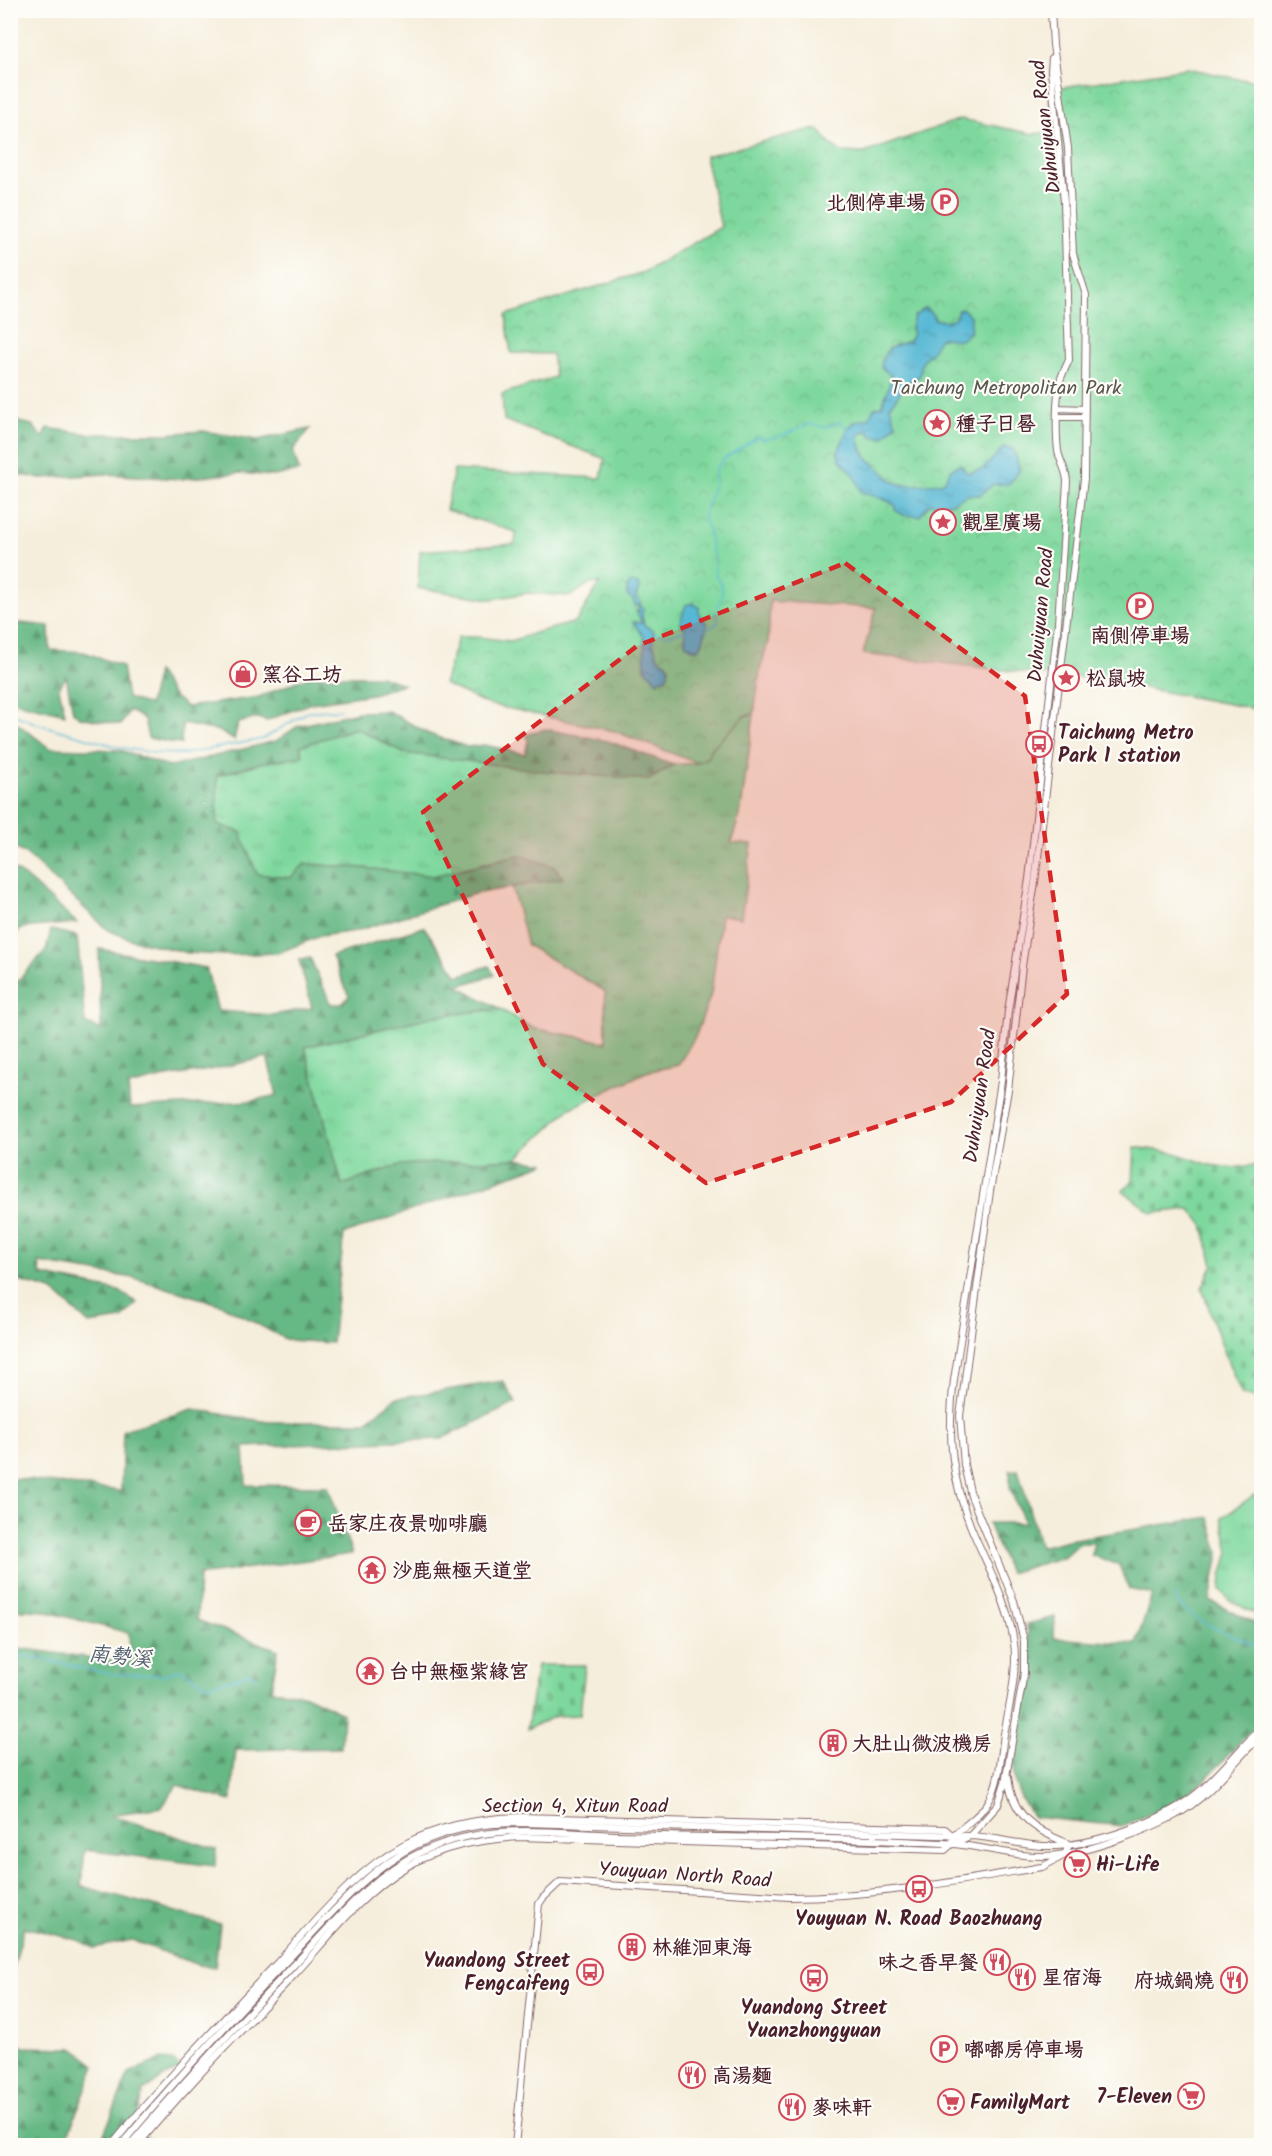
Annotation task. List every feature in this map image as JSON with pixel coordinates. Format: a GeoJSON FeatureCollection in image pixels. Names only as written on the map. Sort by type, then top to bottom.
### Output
{"type":"FeatureCollection","features":[{"type":"Feature","properties":{"kind":"street","name":"Duhuiyuan Road"},"geometry":{"type":"LineString","coordinates":[[953,1835],[974,1819],[989,1801],[993,1791],[1012,1686],[1014,1646],[1002,1597],[973,1532],[957,1487],[952,1462],[950,1407],[977,1221],[1001,1081],[1008,1011],[1029,879],[1058,623],[1067,476],[1059,454],[1058,408],[1060,381],[1069,360],[1068,217],[1051,71],[1053,48],[1051,10]]}},
{"type":"Feature","properties":{"kind":"street","name":"Duhuiyuan Road"},"geometry":{"type":"LineString","coordinates":[[952,1844],[970,1836],[998,1805],[1008,1768],[1023,1684],[1024,1641],[1014,1600],[971,1496],[964,1465],[960,1416],[990,1191],[1008,1090],[1084,479],[1086,295],[1073,254],[1068,217]]}},
{"type":"Feature","properties":{"kind":"street"},"geometry":{"type":"LineString","coordinates":[[1058,408],[1084,409]]}},
{"type":"Feature","properties":{"kind":"street"},"geometry":{"type":"LineString","coordinates":[[1058,417],[1085,417]]}},
{"type":"Feature","properties":{"kind":"street"},"geometry":{"type":"LineString","coordinates":[[1065,518],[1079,520]]}},
{"type":"Feature","properties":{"kind":"street"},"geometry":{"type":"LineString","coordinates":[[1058,623],[1066,624]]}},
{"type":"Feature","properties":{"kind":"street","name":"Section 4, Xitun Road"},"geometry":{"type":"LineString","coordinates":[[120,2145],[170,2086],[367,1879],[390,1860],[416,1845],[440,1836],[473,1827],[512,1823],[953,1835],[1043,1846],[1069,1844],[1106,1836],[1172,1811],[1215,1778],[1262,1727]]}},
{"type":"Feature","properties":{"kind":"street"},"geometry":{"type":"LineString","coordinates":[[1065,1855],[1112,1840],[1177,1814],[1215,1787],[1262,1735]]}},
{"type":"Feature","properties":{"kind":"street"},"geometry":{"type":"LineString","coordinates":[[1008,1768],[1010,1788],[1022,1815],[1043,1833],[1069,1844],[1065,1855]]}},
{"type":"Feature","properties":{"kind":"street","name":"Section 4, Xitun Road"},"geometry":{"type":"LineString","coordinates":[[111,2145],[187,2057],[348,1887],[401,1846],[445,1827],[495,1818],[521,1817],[945,1829],[953,1835]]}},
{"type":"Feature","properties":{"kind":"street","name":"Section 4, Xitun Road"},"geometry":{"type":"LineString","coordinates":[[129,2145],[316,1941],[366,1891],[387,1872],[440,1844],[475,1834],[505,1830],[952,1844],[1033,1856],[1065,1855]]}},
{"type":"Feature","properties":{"kind":"street"},"geometry":{"type":"LineString","coordinates":[[952,1844],[953,1835]]}},
{"type":"Feature","properties":{"kind":"street","name":"Section 4, Xitun Road"},"geometry":{"type":"LineString","coordinates":[[137,2145],[174,2101],[378,1887],[430,1854],[470,1842],[519,1837],[945,1850],[952,1844]]}},
{"type":"Feature","properties":{"kind":"street"},"geometry":{"type":"LineString","coordinates":[[1012,1852],[1026,1858],[1028,1862],[1027,1866],[1018,1870]]}},
{"type":"Feature","properties":{"kind":"street","name":"Youyuan North Road"},"geometry":{"type":"LineString","coordinates":[[515,2145],[539,1904],[560,1882],[789,1897],[823,1897],[865,1894],[1042,1867],[1065,1855]]}},
{"type":"Feature","properties":{"kind":"street"},"geometry":{"type":"LineString","coordinates":[[135,2118],[170,2086]]}},
{"type":"Feature","properties":{"kind":"street"},"geometry":{"type":"LineString","coordinates":[[146,2126],[174,2101]]}},
{"type":"Feature","properties":{"kind":"highlighted area"},"geometry":{"type":"Polygon","coordinates":[[[845,563],[1025,696],[1067,994],[951,1102],[706,1183],[543,1064],[423,812],[637,646],[845,563]]]}},
{"type":"Feature","properties":{"kind":"green space","name":"Taichung Metropolitan Park"},"geometry":{"type":"Polygon","coordinates":[[[1188,68],[1238,79],[1261,81],[1261,710],[1149,689],[1112,679],[1048,675],[863,654],[876,608],[770,601],[768,642],[760,670],[754,714],[746,715],[711,749],[708,757],[697,763],[614,731],[487,704],[444,684],[458,637],[511,641],[576,622],[600,583],[589,584],[571,596],[528,593],[491,599],[418,588],[420,551],[515,544],[516,532],[446,510],[454,470],[601,478],[605,459],[504,420],[502,394],[555,377],[552,354],[511,353],[506,315],[644,272],[721,227],[705,156],[809,130],[819,130],[829,143],[842,152],[864,153],[961,119],[1033,134],[1052,132],[1050,92],[1063,87],[1188,68]]]}},
{"type":"Feature","properties":{"kind":"green space"},"geometry":{"type":"Polygon","coordinates":[[[11,420],[32,425],[43,438],[48,428],[88,434],[164,434],[203,431],[257,440],[310,429],[293,450],[299,471],[274,476],[239,473],[180,479],[106,474],[42,478],[11,474],[11,420]]]}},
{"type":"Feature","properties":{"kind":"green space"},"geometry":{"type":"Polygon","coordinates":[[[10,622],[49,626],[50,650],[84,652],[122,666],[127,698],[149,705],[157,672],[173,696],[187,707],[259,697],[310,676],[380,676],[403,684],[373,694],[311,703],[266,721],[258,718],[238,723],[234,740],[219,731],[182,724],[181,744],[148,738],[144,719],[129,710],[121,725],[80,717],[73,712],[66,676],[59,688],[65,714],[11,701],[10,622]]]}},
{"type":"Feature","properties":{"kind":"green space"},"geometry":{"type":"Polygon","coordinates":[[[388,711],[429,734],[467,747],[485,745],[525,754],[528,741],[526,735],[545,729],[608,741],[673,765],[649,780],[550,772],[404,753],[356,728],[300,746],[303,756],[260,763],[217,775],[217,824],[240,832],[257,874],[290,878],[305,864],[433,876],[518,855],[555,867],[563,878],[474,894],[356,931],[320,936],[278,953],[224,955],[188,953],[133,940],[108,930],[26,854],[11,846],[11,719],[50,748],[120,750],[170,767],[276,741],[298,726],[358,712],[388,711]]]}},
{"type":"Feature","properties":{"kind":"green space"},"geometry":{"type":"Polygon","coordinates":[[[754,714],[741,809],[731,843],[752,844],[741,918],[721,915],[711,994],[696,1035],[678,1065],[646,1072],[569,1109],[516,1159],[400,1165],[342,1185],[305,1047],[435,1016],[500,1009],[532,1028],[606,1042],[605,991],[527,945],[512,887],[562,878],[555,867],[518,855],[433,876],[305,864],[290,878],[257,874],[240,832],[217,824],[217,776],[261,763],[303,756],[300,746],[356,728],[404,753],[649,780],[673,765],[697,763],[708,757],[710,749],[746,715],[754,714]]]}},
{"type":"Feature","properties":{"kind":"green space"},"geometry":{"type":"Polygon","coordinates":[[[11,868],[24,876],[77,923],[22,928],[11,939],[11,868]]]}},
{"type":"Feature","properties":{"kind":"green space"},"geometry":{"type":"Polygon","coordinates":[[[424,927],[458,976],[489,966],[494,975],[458,986],[500,1009],[435,1016],[305,1047],[342,1185],[400,1165],[516,1159],[546,1163],[344,1234],[332,1343],[287,1340],[222,1305],[134,1278],[39,1263],[41,1275],[119,1291],[137,1303],[122,1319],[89,1324],[52,1290],[11,1279],[11,983],[15,984],[46,950],[51,930],[77,936],[85,1023],[101,1030],[99,949],[206,968],[218,1011],[272,1015],[312,1008],[299,960],[310,958],[331,1004],[342,1004],[349,996],[332,956],[424,927]],[[267,1057],[128,1086],[130,1108],[252,1101],[277,1095],[267,1057]]]}},
{"type":"Feature","properties":{"kind":"green space"},"geometry":{"type":"Polygon","coordinates":[[[1135,1147],[1175,1153],[1210,1165],[1232,1168],[1261,1164],[1261,1399],[1242,1395],[1225,1355],[1202,1288],[1213,1265],[1203,1225],[1190,1209],[1152,1213],[1123,1191],[1133,1180],[1135,1147]]]}},
{"type":"Feature","properties":{"kind":"green space"},"geometry":{"type":"Polygon","coordinates":[[[503,1381],[516,1403],[441,1439],[244,1447],[246,1485],[328,1486],[352,1554],[199,1575],[197,1620],[278,1650],[271,1690],[303,1694],[343,1713],[341,1748],[236,1750],[231,1801],[177,1785],[162,1807],[110,1815],[216,1849],[215,1866],[85,1850],[81,1886],[220,1924],[215,1967],[198,1965],[132,1940],[94,1948],[78,1940],[24,1927],[11,1978],[11,1647],[130,1663],[129,1633],[44,1611],[11,1609],[11,1478],[121,1491],[123,1430],[193,1409],[268,1422],[365,1422],[396,1398],[503,1381]]]}},
{"type":"Feature","properties":{"kind":"green space"},"geometry":{"type":"Polygon","coordinates":[[[1018,1470],[1040,1547],[1068,1540],[1209,1517],[1219,1553],[1210,1601],[1261,1626],[1261,1723],[1205,1780],[1167,1807],[1122,1826],[1033,1817],[1019,1793],[1014,1766],[1028,1678],[1027,1624],[1055,1617],[1054,1638],[1136,1644],[1152,1594],[1129,1589],[1119,1565],[1091,1555],[1094,1543],[1079,1543],[1063,1557],[1009,1573],[988,1523],[1025,1523],[1010,1489],[1010,1471],[1018,1470]]]}},
{"type":"Feature","properties":{"kind":"green space"},"geometry":{"type":"Polygon","coordinates":[[[1254,1495],[1261,1499],[1261,1617],[1229,1600],[1221,1590],[1222,1576],[1229,1552],[1222,1518],[1254,1495]]]}},
{"type":"Feature","properties":{"kind":"green space"},"geometry":{"type":"Polygon","coordinates":[[[537,1665],[585,1665],[580,1715],[556,1716],[527,1729],[537,1665]]]}},
{"type":"Feature","properties":{"kind":"green space"},"geometry":{"type":"Polygon","coordinates":[[[11,2037],[24,2047],[73,2048],[95,2065],[64,2145],[11,2145],[11,2037]]]}},
{"type":"Feature","properties":{"kind":"green space"},"geometry":{"type":"Polygon","coordinates":[[[161,2059],[174,2061],[182,2069],[162,2078],[144,2091],[134,2130],[158,2143],[157,2145],[99,2146],[129,2073],[161,2059]]]}},
{"type":"Feature","properties":{"kind":"water"},"geometry":{"type":"Polygon","coordinates":[[[926,308],[934,319],[945,321],[953,319],[957,311],[962,308],[971,317],[970,332],[961,340],[939,339],[931,353],[924,359],[918,378],[910,380],[890,406],[896,424],[884,437],[872,436],[867,430],[858,435],[865,455],[894,482],[906,485],[944,482],[951,469],[960,464],[967,473],[983,469],[1004,447],[1013,449],[1020,470],[1009,484],[994,484],[980,495],[967,495],[952,503],[929,504],[920,516],[903,515],[895,510],[896,506],[890,502],[861,492],[853,473],[840,460],[838,452],[848,428],[855,422],[869,418],[874,408],[882,406],[892,377],[881,367],[885,355],[893,346],[909,341],[913,334],[911,328],[914,316],[926,308]]]}},
{"type":"Feature","properties":{"kind":"water"},"geometry":{"type":"Polygon","coordinates":[[[631,583],[638,584],[636,596],[643,609],[644,625],[654,631],[652,640],[658,658],[667,663],[669,668],[667,677],[657,682],[645,668],[644,637],[633,622],[642,623],[636,610],[639,611],[639,605],[635,606],[633,599],[627,596],[627,588],[631,583]]]}},
{"type":"Feature","properties":{"kind":"water"},"geometry":{"type":"Polygon","coordinates":[[[693,603],[699,607],[699,614],[707,624],[702,644],[696,649],[685,643],[686,630],[680,623],[686,605],[693,603]]]}},
{"type":"Feature","properties":{"kind":"waterway"},"geometry":{"type":"LineString","coordinates":[[705,630],[718,623],[716,612],[722,595],[722,585],[716,576],[709,532],[703,516],[714,485],[716,469],[724,459],[756,438],[766,439],[784,435],[808,424],[826,427],[840,422],[848,428]]}},
{"type":"Feature","properties":{"kind":"waterway"},"geometry":{"type":"LineString","coordinates":[[654,633],[668,635],[688,630]]}},
{"type":"Feature","properties":{"kind":"waterway"},"geometry":{"type":"LineString","coordinates":[[10,713],[38,724],[118,747],[154,753],[184,754],[263,739],[309,711],[341,710]]}},
{"type":"Feature","properties":{"kind":"waterway"},"geometry":{"type":"LineString","coordinates":[[1174,1595],[1189,1613],[1200,1620],[1262,1649]]}},
{"type":"Feature","properties":{"kind":"waterway","name":"南勢溪"},"geometry":{"type":"LineString","coordinates":[[10,1653],[111,1674],[165,1675],[181,1669],[206,1685],[237,1678],[247,1673],[257,1677]]}},
{"type":"Feature","properties":{"kind":"waterway"},"geometry":{"type":"LineString","coordinates":[[1257,2146],[1262,2142]]}},
{"type":"Feature","properties":{"kind":"place","name":"北側停車場"},"geometry":{"type":"Point","coordinates":[945,202]}},
{"type":"Feature","properties":{"kind":"place","name":"種子日晷"},"geometry":{"type":"Point","coordinates":[937,423]}},
{"type":"Feature","properties":{"kind":"place","name":"觀星廣場"},"geometry":{"type":"Point","coordinates":[943,522]}},
{"type":"Feature","properties":{"kind":"place","name":"南側停車場"},"geometry":{"type":"Point","coordinates":[1140,606]}},
{"type":"Feature","properties":{"kind":"place","name":"窯谷工坊"},"geometry":{"type":"Point","coordinates":[243,674]}},
{"type":"Feature","properties":{"kind":"place","name":"松鼠坡"},"geometry":{"type":"Point","coordinates":[1066,678]}},
{"type":"Feature","properties":{"kind":"place","name":"Taichung Metro Park 1 station"},"geometry":{"type":"Point","coordinates":[1039,744]}},
{"type":"Feature","properties":{"kind":"place","name":"岳家庄夜景咖啡廳"},"geometry":{"type":"Point","coordinates":[308,1523]}},
{"type":"Feature","properties":{"kind":"place","name":"沙鹿無極天道堂"},"geometry":{"type":"Point","coordinates":[372,1570]}},
{"type":"Feature","properties":{"kind":"place","name":"台中無極紫緣宮"},"geometry":{"type":"Point","coordinates":[370,1671]}},
{"type":"Feature","properties":{"kind":"place","name":"大肚山微波機房"},"geometry":{"type":"Point","coordinates":[833,1743]}},
{"type":"Feature","properties":{"kind":"place","name":"Hi-Life"},"geometry":{"type":"Point","coordinates":[1077,1864]}},
{"type":"Feature","properties":{"kind":"place","name":"Youyuan N. Road Baozhuang"},"geometry":{"type":"Point","coordinates":[919,1889]}},
{"type":"Feature","properties":{"kind":"place","name":"林維洄東海"},"geometry":{"type":"Point","coordinates":[632,1947]}},
{"type":"Feature","properties":{"kind":"place","name":"味之香早餐"},"geometry":{"type":"Point","coordinates":[997,1962]}},
{"type":"Feature","properties":{"kind":"place","name":"Yuandong Street Fengcaifeng"},"geometry":{"type":"Point","coordinates":[590,1972]}},
{"type":"Feature","properties":{"kind":"place","name":"星宿海"},"geometry":{"type":"Point","coordinates":[1022,1977]}},
{"type":"Feature","properties":{"kind":"place","name":"Yuandong Street Yuanzhongyuan"},"geometry":{"type":"Point","coordinates":[814,1978]}},
{"type":"Feature","properties":{"kind":"place","name":"府城鍋燒"},"geometry":{"type":"Point","coordinates":[1234,1980]}},
{"type":"Feature","properties":{"kind":"place","name":"嘟嘟房停車場"},"geometry":{"type":"Point","coordinates":[944,2049]}},
{"type":"Feature","properties":{"kind":"place","name":"高湯麵"},"geometry":{"type":"Point","coordinates":[692,2075]}},
{"type":"Feature","properties":{"kind":"place","name":"7-Eleven"},"geometry":{"type":"Point","coordinates":[1191,2096]}},
{"type":"Feature","properties":{"kind":"place","name":"FamilyMart"},"geometry":{"type":"Point","coordinates":[951,2102]}},
{"type":"Feature","properties":{"kind":"place","name":"麥味軒"},"geometry":{"type":"Point","coordinates":[792,2107]}}]}
